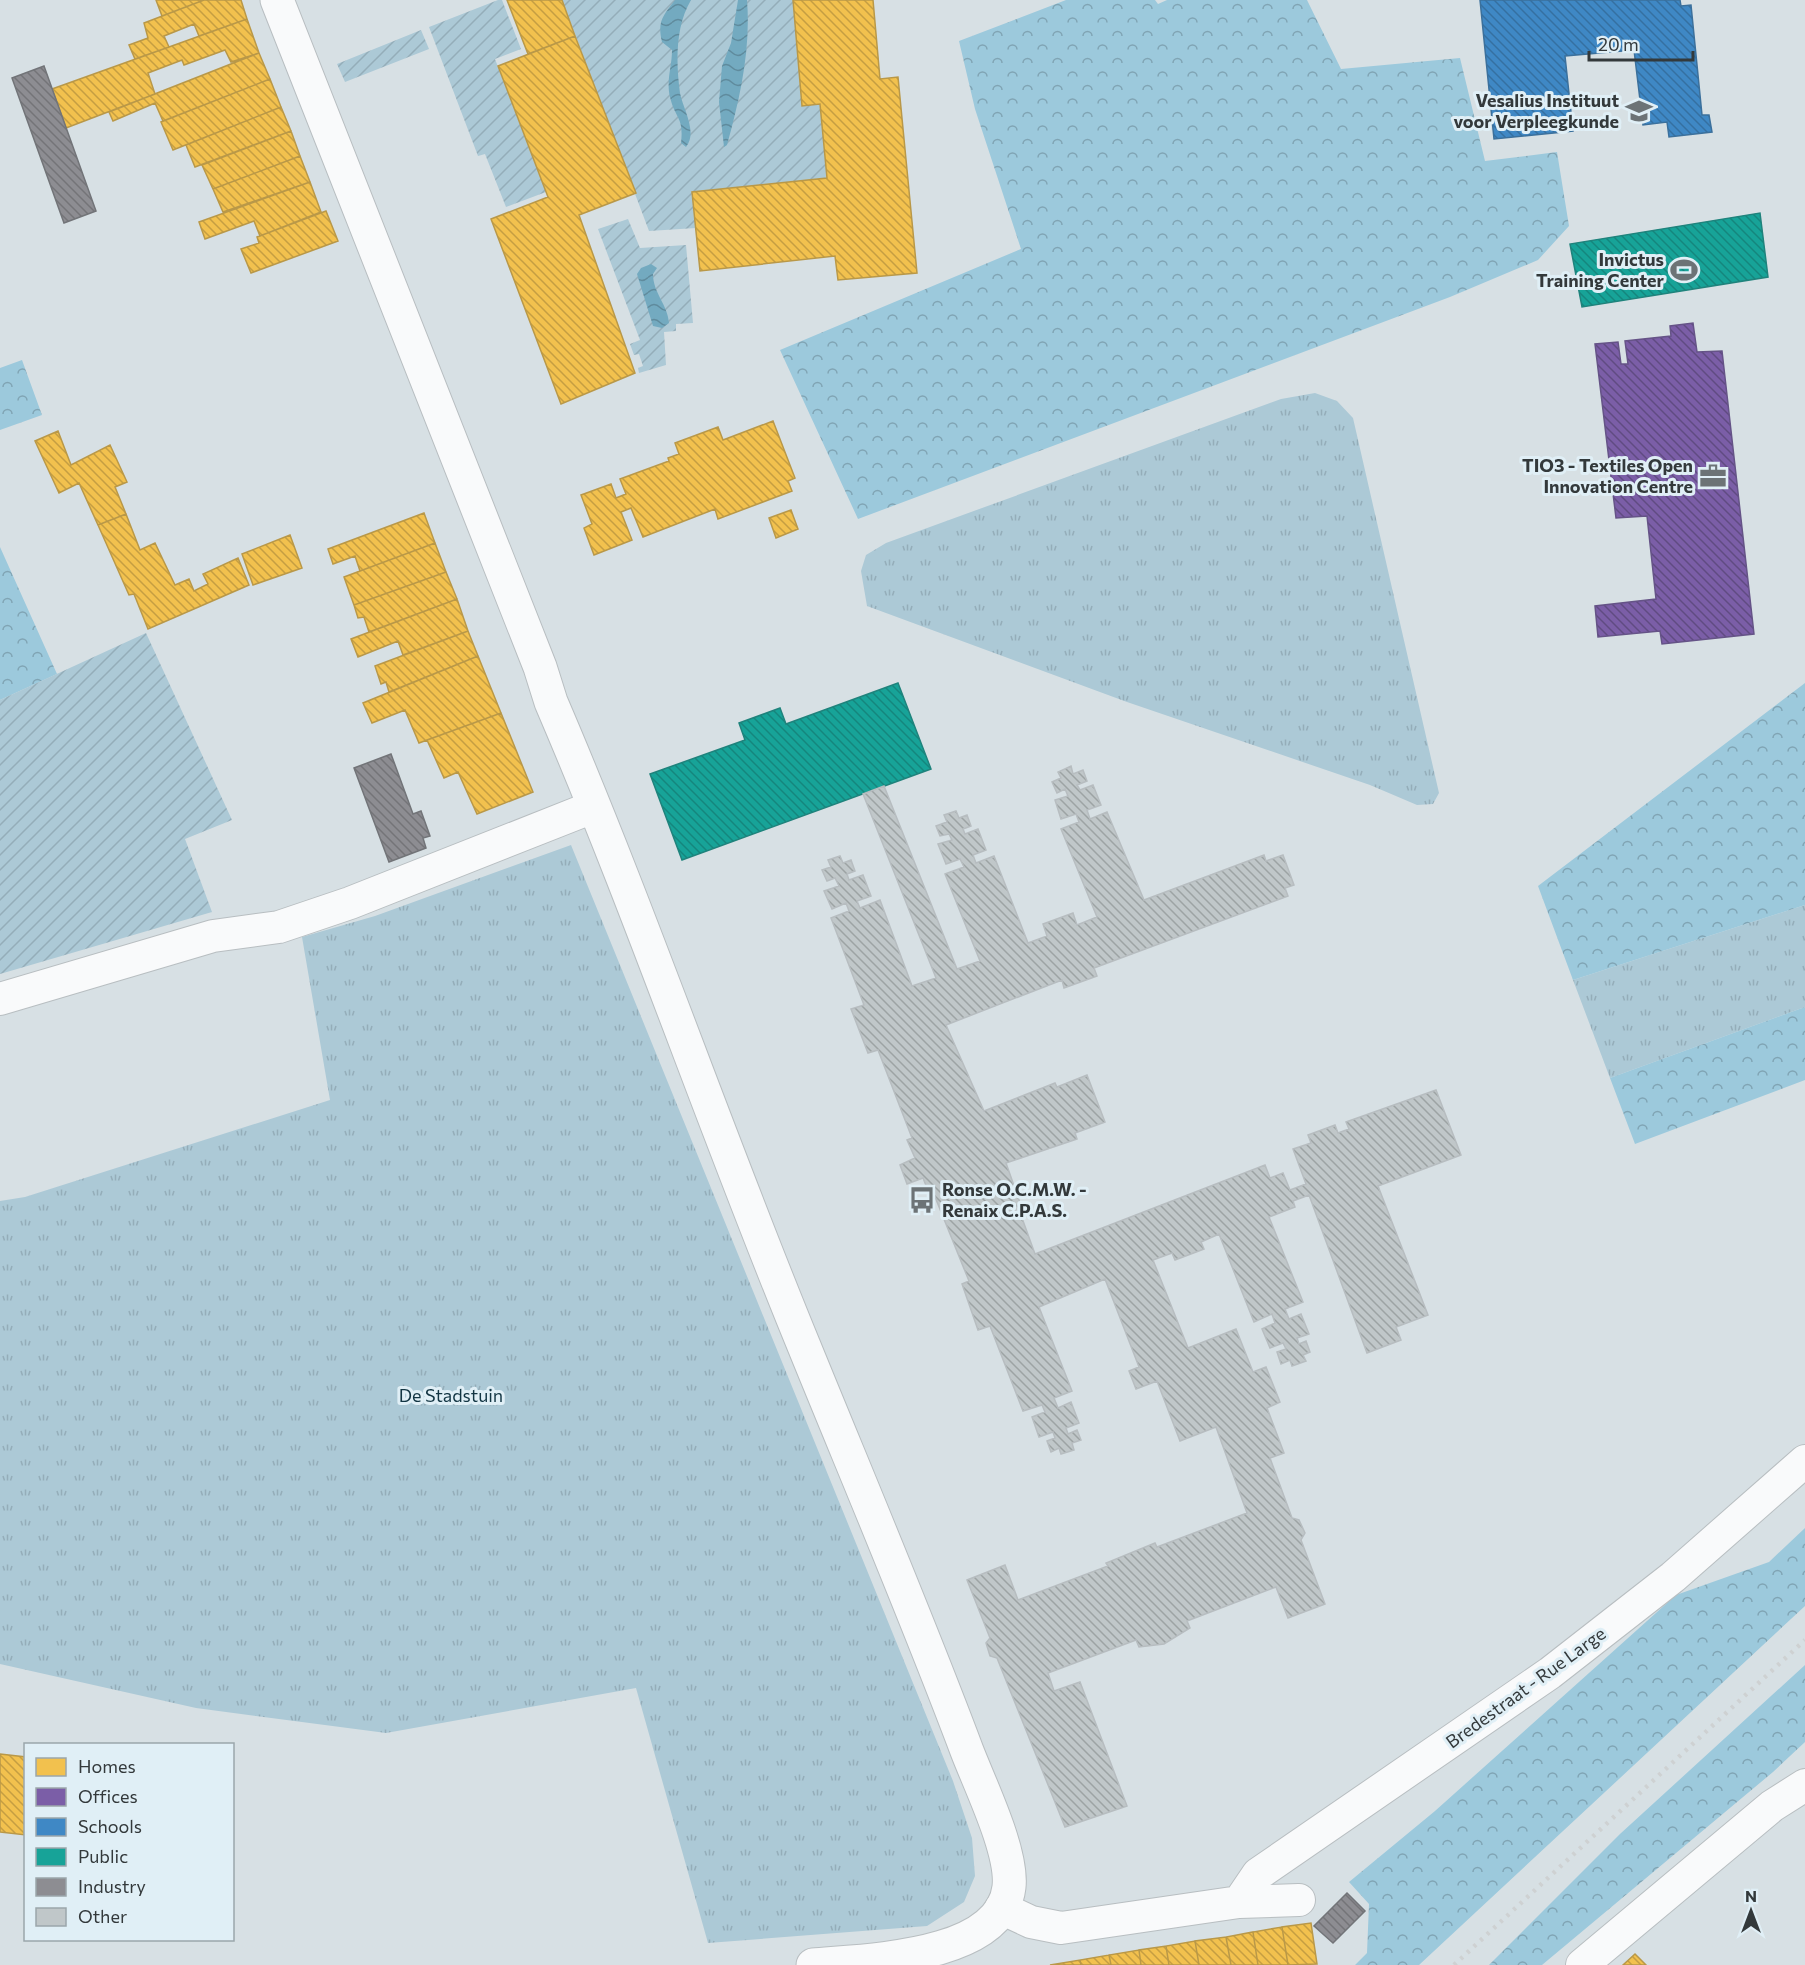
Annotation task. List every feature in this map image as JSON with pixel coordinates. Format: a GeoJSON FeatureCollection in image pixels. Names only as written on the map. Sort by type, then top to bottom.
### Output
{"type":"FeatureCollection","features":[{"type":"Feature","properties":{"kind":"street"},"geometry":{"type":"LineString","coordinates":[[277,0],[801,1340],[940,1680],[1004,1847],[1009,1888],[1001,1908],[996,1918],[962,1941],[933,1950],[813,1965]]}},
{"type":"Feature","properties":{"kind":"street"},"geometry":{"type":"LineString","coordinates":[[0,999],[213,936],[290,923],[350,903],[593,807]]}},
{"type":"Feature","properties":{"kind":"street","name":"Bredestraat - Rue Large"},"geometry":{"type":"LineString","coordinates":[[1239,1902],[1258,1874],[1550,1673],[1673,1577],[1805,1461]]}},
{"type":"Feature","properties":{"kind":"street"},"geometry":{"type":"LineString","coordinates":[[1582,1965],[1772,1806],[1805,1785]]}},
{"type":"Feature","properties":{"kind":"street"},"geometry":{"type":"LineString","coordinates":[[1001,1908],[1031,1922],[1061,1928],[1239,1902],[1299,1900]]}},
{"type":"Feature","properties":{"kind":"green space"},"geometry":{"type":"Polygon","coordinates":[[[502,0],[521,49],[495,59],[546,192],[506,207],[485,154],[478,156],[429,27],[502,0]]]}},
{"type":"Feature","properties":{"kind":"green space"},"geometry":{"type":"Polygon","coordinates":[[[562,0],[793,0],[802,105],[820,104],[827,178],[692,192],[696,228],[649,231],[562,0]]]}},
{"type":"Feature","properties":{"kind":"green space"},"geometry":{"type":"Polygon","coordinates":[[[1066,0],[1155,0],[1158,4],[1167,0],[1307,0],[1341,69],[1460,58],[1485,161],[1557,152],[1569,226],[1538,260],[1450,297],[858,519],[780,350],[1021,249],[975,109],[959,41],[1066,0]]]}},
{"type":"Feature","properties":{"kind":"green space"},"geometry":{"type":"Polygon","coordinates":[[[421,30],[429,49],[345,82],[337,64],[421,30]]]}},
{"type":"Feature","properties":{"kind":"green space"},"geometry":{"type":"Polygon","coordinates":[[[628,219],[640,248],[686,245],[693,323],[676,324],[676,331],[664,332],[666,365],[639,373],[638,368],[643,366],[639,354],[634,355],[630,344],[640,340],[598,229],[628,219]]]}},
{"type":"Feature","properties":{"kind":"green space"},"geometry":{"type":"Polygon","coordinates":[[[22,360],[42,415],[0,430],[0,368],[22,360]]]}},
{"type":"Feature","properties":{"kind":"green space"},"geometry":{"type":"Polygon","coordinates":[[[1315,393],[1337,401],[1353,418],[1439,793],[1433,804],[1417,805],[1370,785],[1127,702],[867,606],[861,571],[866,555],[886,543],[1281,399],[1315,393]]]}},
{"type":"Feature","properties":{"kind":"green space"},"geometry":{"type":"Polygon","coordinates":[[[0,547],[57,674],[0,700],[0,547]]]}},
{"type":"Feature","properties":{"kind":"green space"},"geometry":{"type":"Polygon","coordinates":[[[146,633],[232,820],[185,839],[212,912],[0,974],[0,700],[146,633]]]}},
{"type":"Feature","properties":{"kind":"green space"},"geometry":{"type":"Polygon","coordinates":[[[1805,683],[1805,905],[1573,980],[1538,886],[1805,683]]]}},
{"type":"Feature","properties":{"kind":"green space","name":"De Stadstuin"},"geometry":{"type":"Polygon","coordinates":[[[571,845],[953,1781],[972,1838],[975,1876],[964,1902],[927,1926],[708,1943],[636,1688],[386,1733],[196,1708],[0,1664],[0,1201],[25,1197],[330,1100],[302,937],[375,916],[571,845]]]}},
{"type":"Feature","properties":{"kind":"green space"},"geometry":{"type":"Polygon","coordinates":[[[1805,905],[1805,1007],[1610,1078],[1573,980],[1805,905]]]}},
{"type":"Feature","properties":{"kind":"green space"},"geometry":{"type":"Polygon","coordinates":[[[1805,1007],[1805,1080],[1635,1144],[1610,1078],[1805,1007]]]}},
{"type":"Feature","properties":{"kind":"green space"},"geometry":{"type":"Polygon","coordinates":[[[1805,1528],[1805,1606],[1419,1965],[1355,1965],[1367,1953],[1369,1904],[1349,1882],[1435,1811],[1676,1595],[1769,1562],[1805,1528]]]}},
{"type":"Feature","properties":{"kind":"green space"},"geometry":{"type":"Polygon","coordinates":[[[1805,1665],[1805,1742],[1773,1772],[1542,1965],[1489,1965],[1620,1834],[1805,1665]]]}},
{"type":"Feature","properties":{"kind":"water"},"geometry":{"type":"Polygon","coordinates":[[[675,0],[691,0],[682,22],[678,45],[680,93],[691,134],[686,147],[681,143],[680,122],[669,91],[672,50],[662,42],[660,29],[662,19],[675,0]]]}},
{"type":"Feature","properties":{"kind":"water"},"geometry":{"type":"Polygon","coordinates":[[[738,0],[747,0],[746,55],[736,109],[727,145],[724,147],[719,102],[722,66],[731,43],[738,0]]]}},
{"type":"Feature","properties":{"kind":"water"},"geometry":{"type":"Polygon","coordinates":[[[651,264],[657,268],[653,274],[655,287],[668,317],[669,323],[662,328],[653,326],[637,274],[641,268],[651,264]]]}},
{"type":"Feature","properties":{"kind":"building: Homes"},"geometry":{"type":"Polygon","coordinates":[[[156,0],[204,0],[162,16],[156,0]]]}},
{"type":"Feature","properties":{"kind":"building: Homes"},"geometry":{"type":"Polygon","coordinates":[[[204,0],[241,0],[247,19],[199,36],[194,24],[164,36],[169,47],[135,59],[129,45],[148,38],[144,23],[204,0]]]}},
{"type":"Feature","properties":{"kind":"building: Homes"},"geometry":{"type":"Polygon","coordinates":[[[507,0],[562,0],[575,36],[528,54],[507,0]]]}},
{"type":"Feature","properties":{"kind":"building: Homes"},"geometry":{"type":"Polygon","coordinates":[[[793,0],[873,0],[880,79],[898,77],[917,273],[838,280],[835,256],[700,271],[692,192],[827,178],[820,104],[802,106],[793,0]]]}},
{"type":"Feature","properties":{"kind":"building: Homes"},"geometry":{"type":"Polygon","coordinates":[[[247,19],[259,53],[231,62],[225,50],[184,65],[182,60],[148,73],[155,94],[66,128],[52,89],[247,19]]]}},
{"type":"Feature","properties":{"kind":"building: Homes"},"geometry":{"type":"Polygon","coordinates":[[[575,36],[636,193],[579,215],[635,373],[561,404],[491,219],[548,197],[498,66],[575,36]]]}},
{"type":"Feature","properties":{"kind":"building: Homes"},"geometry":{"type":"Polygon","coordinates":[[[259,53],[270,79],[163,121],[155,103],[113,121],[109,112],[259,53]]]}},
{"type":"Feature","properties":{"kind":"building: Homes"},"geometry":{"type":"Polygon","coordinates":[[[270,79],[281,107],[173,150],[161,122],[270,79]]]}},
{"type":"Feature","properties":{"kind":"building: Homes"},"geometry":{"type":"Polygon","coordinates":[[[281,107],[291,131],[195,167],[186,145],[281,107]]]}},
{"type":"Feature","properties":{"kind":"building: Homes"},"geometry":{"type":"Polygon","coordinates":[[[291,131],[300,156],[213,189],[202,165],[291,131]]]}},
{"type":"Feature","properties":{"kind":"building: Homes"},"geometry":{"type":"Polygon","coordinates":[[[300,156],[310,182],[223,212],[213,189],[300,156]]]}},
{"type":"Feature","properties":{"kind":"building: Homes"},"geometry":{"type":"Polygon","coordinates":[[[310,182],[321,212],[260,236],[254,221],[205,239],[199,222],[310,182]]]}},
{"type":"Feature","properties":{"kind":"building: Homes"},"geometry":{"type":"Polygon","coordinates":[[[326,211],[338,241],[251,273],[241,249],[259,243],[257,237],[326,211]]]}},
{"type":"Feature","properties":{"kind":"building: Homes"},"geometry":{"type":"Polygon","coordinates":[[[773,421],[795,478],[788,481],[792,491],[718,519],[715,509],[643,537],[631,508],[621,512],[632,540],[594,555],[584,528],[592,524],[581,495],[611,484],[616,498],[626,494],[620,479],[669,461],[668,458],[679,454],[675,443],[718,427],[723,440],[773,421]]]}},
{"type":"Feature","properties":{"kind":"building: Homes"},"geometry":{"type":"Polygon","coordinates":[[[58,431],[71,465],[110,445],[127,482],[115,487],[126,514],[98,525],[79,483],[59,493],[35,441],[58,431]]]}},
{"type":"Feature","properties":{"kind":"building: Homes"},"geometry":{"type":"Polygon","coordinates":[[[791,510],[798,529],[776,538],[769,518],[791,510]]]}},
{"type":"Feature","properties":{"kind":"building: Homes"},"geometry":{"type":"Polygon","coordinates":[[[424,513],[435,543],[360,571],[355,556],[333,564],[328,549],[424,513]]]}},
{"type":"Feature","properties":{"kind":"building: Homes"},"geometry":{"type":"Polygon","coordinates":[[[126,514],[140,550],[155,543],[175,585],[189,579],[194,591],[208,584],[203,574],[238,558],[249,585],[148,629],[134,594],[129,595],[98,525],[126,514]]]}},
{"type":"Feature","properties":{"kind":"building: Homes"},"geometry":{"type":"Polygon","coordinates":[[[290,535],[302,568],[253,585],[242,554],[290,535]]]}},
{"type":"Feature","properties":{"kind":"building: Homes"},"geometry":{"type":"Polygon","coordinates":[[[435,543],[446,572],[354,605],[344,577],[435,543]]]}},
{"type":"Feature","properties":{"kind":"building: Homes"},"geometry":{"type":"Polygon","coordinates":[[[446,572],[457,599],[369,632],[364,617],[358,618],[354,605],[446,572]]]}},
{"type":"Feature","properties":{"kind":"building: Homes"},"geometry":{"type":"Polygon","coordinates":[[[457,599],[468,631],[403,655],[398,641],[358,657],[351,639],[457,599]]]}},
{"type":"Feature","properties":{"kind":"building: Homes"},"geometry":{"type":"Polygon","coordinates":[[[468,631],[478,656],[389,692],[386,682],[381,684],[375,666],[468,631]]]}},
{"type":"Feature","properties":{"kind":"building: Homes"},"geometry":{"type":"Polygon","coordinates":[[[478,656],[501,713],[419,743],[405,710],[372,723],[363,703],[478,656]]]}},
{"type":"Feature","properties":{"kind":"building: Homes"},"geometry":{"type":"Polygon","coordinates":[[[501,713],[533,792],[477,814],[458,772],[444,778],[427,740],[501,713]]]}},
{"type":"Feature","properties":{"kind":"building: Homes"},"geometry":{"type":"Polygon","coordinates":[[[0,1754],[24,1757],[24,1835],[0,1832],[0,1754]]]}},
{"type":"Feature","properties":{"kind":"building: Homes"},"geometry":{"type":"Polygon","coordinates":[[[1311,1923],[1317,1964],[1288,1965],[1282,1927],[1311,1923]]]}},
{"type":"Feature","properties":{"kind":"building: Homes"},"geometry":{"type":"Polygon","coordinates":[[[1282,1927],[1288,1965],[1258,1965],[1253,1932],[1282,1927]]]}},
{"type":"Feature","properties":{"kind":"building: Homes"},"geometry":{"type":"Polygon","coordinates":[[[1253,1932],[1258,1965],[1231,1965],[1226,1937],[1253,1932]]]}},
{"type":"Feature","properties":{"kind":"building: Homes"},"geometry":{"type":"Polygon","coordinates":[[[1226,1937],[1231,1965],[1199,1965],[1195,1941],[1226,1937]]]}},
{"type":"Feature","properties":{"kind":"building: Homes"},"geometry":{"type":"Polygon","coordinates":[[[1195,1941],[1199,1965],[1169,1965],[1166,1946],[1195,1941]]]}},
{"type":"Feature","properties":{"kind":"building: Homes"},"geometry":{"type":"Polygon","coordinates":[[[1166,1946],[1169,1965],[1141,1965],[1139,1950],[1166,1946]]]}},
{"type":"Feature","properties":{"kind":"building: Homes"},"geometry":{"type":"Polygon","coordinates":[[[1139,1950],[1141,1965],[1111,1965],[1109,1955],[1139,1950]]]}},
{"type":"Feature","properties":{"kind":"building: Homes"},"geometry":{"type":"Polygon","coordinates":[[[1635,1954],[1646,1965],[1623,1965],[1635,1954]]]}},
{"type":"Feature","properties":{"kind":"building: Homes"},"geometry":{"type":"Polygon","coordinates":[[[1109,1955],[1111,1965],[1081,1965],[1080,1960],[1109,1955]]]}},
{"type":"Feature","properties":{"kind":"building: Homes"},"geometry":{"type":"Polygon","coordinates":[[[1080,1960],[1081,1965],[1050,1965],[1080,1960]]]}},
{"type":"Feature","properties":{"kind":"building: Offices"},"geometry":{"type":"Polygon","coordinates":[[[1693,323],[1697,352],[1722,351],[1754,634],[1662,644],[1660,631],[1598,637],[1595,606],[1656,599],[1647,516],[1616,518],[1595,344],[1618,342],[1621,364],[1628,364],[1625,341],[1671,336],[1670,326],[1693,323]]]}},
{"type":"Feature","properties":{"kind":"building: Schools"},"geometry":{"type":"Polygon","coordinates":[[[1480,0],[1680,0],[1681,6],[1691,5],[1702,115],[1709,115],[1712,132],[1669,137],[1667,122],[1643,125],[1634,50],[1565,56],[1573,131],[1494,139],[1480,0]]]}},
{"type":"Feature","properties":{"kind":"building: Public"},"geometry":{"type":"Polygon","coordinates":[[[1760,213],[1768,277],[1582,307],[1570,244],[1760,213]]]}},
{"type":"Feature","properties":{"kind":"building: Public"},"geometry":{"type":"Polygon","coordinates":[[[898,683],[931,769],[682,860],[650,774],[745,740],[739,723],[780,708],[786,724],[898,683]]]}},
{"type":"Feature","properties":{"kind":"building: Industry"},"geometry":{"type":"Polygon","coordinates":[[[44,66],[96,211],[64,223],[12,78],[44,66]]]}},
{"type":"Feature","properties":{"kind":"building: Industry"},"geometry":{"type":"Polygon","coordinates":[[[391,754],[413,814],[421,811],[430,836],[423,838],[426,848],[389,862],[354,768],[391,754]]]}},
{"type":"Feature","properties":{"kind":"building: Industry"},"geometry":{"type":"Polygon","coordinates":[[[1347,1893],[1365,1911],[1333,1943],[1314,1926],[1347,1893]]]}},
{"type":"Feature","properties":{"kind":"building: Other"},"geometry":{"type":"Polygon","coordinates":[[[1071,766],[1073,774],[1083,770],[1087,781],[1077,785],[1080,790],[1093,785],[1101,805],[1087,810],[1090,819],[1107,812],[1144,900],[1264,855],[1266,861],[1283,855],[1294,885],[1285,888],[1288,896],[1094,968],[1097,976],[1064,988],[1062,980],[946,1025],[984,1111],[1055,1083],[1057,1087],[1087,1075],[1105,1122],[1075,1133],[1077,1139],[1006,1163],[1035,1254],[1265,1165],[1270,1178],[1283,1173],[1290,1190],[1306,1184],[1293,1149],[1311,1143],[1308,1135],[1335,1125],[1338,1133],[1349,1129],[1346,1122],[1436,1090],[1461,1155],[1378,1186],[1428,1315],[1396,1327],[1401,1340],[1367,1353],[1309,1195],[1293,1201],[1295,1207],[1269,1217],[1303,1302],[1285,1309],[1289,1319],[1301,1314],[1309,1334],[1297,1338],[1299,1344],[1306,1341],[1310,1352],[1303,1355],[1306,1361],[1292,1366],[1290,1360],[1281,1364],[1277,1352],[1286,1349],[1283,1343],[1270,1348],[1262,1329],[1275,1323],[1272,1314],[1254,1322],[1219,1234],[1201,1242],[1204,1249],[1175,1260],[1172,1253],[1153,1260],[1188,1348],[1236,1329],[1253,1372],[1266,1367],[1280,1402],[1267,1408],[1284,1453],[1270,1458],[1292,1518],[1299,1520],[1305,1533],[1301,1540],[1325,1604],[1288,1618],[1276,1587],[1187,1621],[1190,1628],[1164,1644],[1139,1647],[1136,1640],[1048,1673],[1054,1691],[1080,1682],[1127,1806],[1065,1827],[997,1658],[990,1656],[986,1643],[990,1638],[967,1580],[1005,1565],[1018,1600],[1108,1566],[1106,1563],[1155,1543],[1157,1547],[1247,1513],[1216,1427],[1180,1441],[1157,1381],[1136,1389],[1129,1371],[1139,1367],[1105,1279],[1039,1307],[1072,1391],[1054,1398],[1058,1408],[1071,1402],[1079,1423],[1066,1428],[1068,1434],[1077,1430],[1081,1440],[1072,1443],[1074,1450],[1061,1454],[1059,1448],[1051,1452],[1047,1441],[1055,1438],[1053,1432],[1039,1437],[1032,1417],[1045,1412],[1042,1405],[1023,1411],[990,1326],[978,1330],[962,1284],[969,1281],[933,1192],[929,1193],[923,1178],[907,1184],[900,1165],[915,1158],[907,1140],[912,1138],[878,1050],[868,1053],[851,1009],[864,1005],[831,918],[849,911],[846,903],[832,909],[824,891],[839,886],[835,878],[827,881],[822,870],[831,867],[828,860],[840,856],[843,863],[851,860],[855,871],[847,874],[849,880],[863,875],[871,896],[857,901],[860,908],[880,900],[912,986],[936,978],[863,794],[884,786],[957,969],[980,961],[945,874],[964,867],[960,859],[946,864],[938,844],[952,840],[949,834],[940,836],[936,826],[947,822],[944,815],[956,811],[959,818],[967,815],[971,826],[963,829],[965,834],[978,829],[986,850],[973,855],[976,863],[994,856],[1028,943],[1047,936],[1043,924],[1073,913],[1077,925],[1097,917],[1061,829],[1079,822],[1076,814],[1061,819],[1055,800],[1068,796],[1065,789],[1057,793],[1052,782],[1061,778],[1058,772],[1071,766]]]}},
{"type":"Feature","properties":{"kind":"railway"},"geometry":{"type":"LineString","coordinates":[[1454,1965],[1805,1640]]}},
{"type":"Feature","properties":{"kind":"place","name":"Vesalius Instituut voor Verpleegkunde"},"geometry":{"type":"Point","coordinates":[1639,111]}},
{"type":"Feature","properties":{"kind":"place","name":"Invictus Training Center"},"geometry":{"type":"Point","coordinates":[1684,270]}},
{"type":"Feature","properties":{"kind":"place","name":"TIO3 - Textiles Open Innovation Centre"},"geometry":{"type":"Point","coordinates":[1713,476]}},
{"type":"Feature","properties":{"kind":"place","name":"Ronse O.C.M.W. - Renaix C.P.A.S."},"geometry":{"type":"Point","coordinates":[922,1200]}}]}
